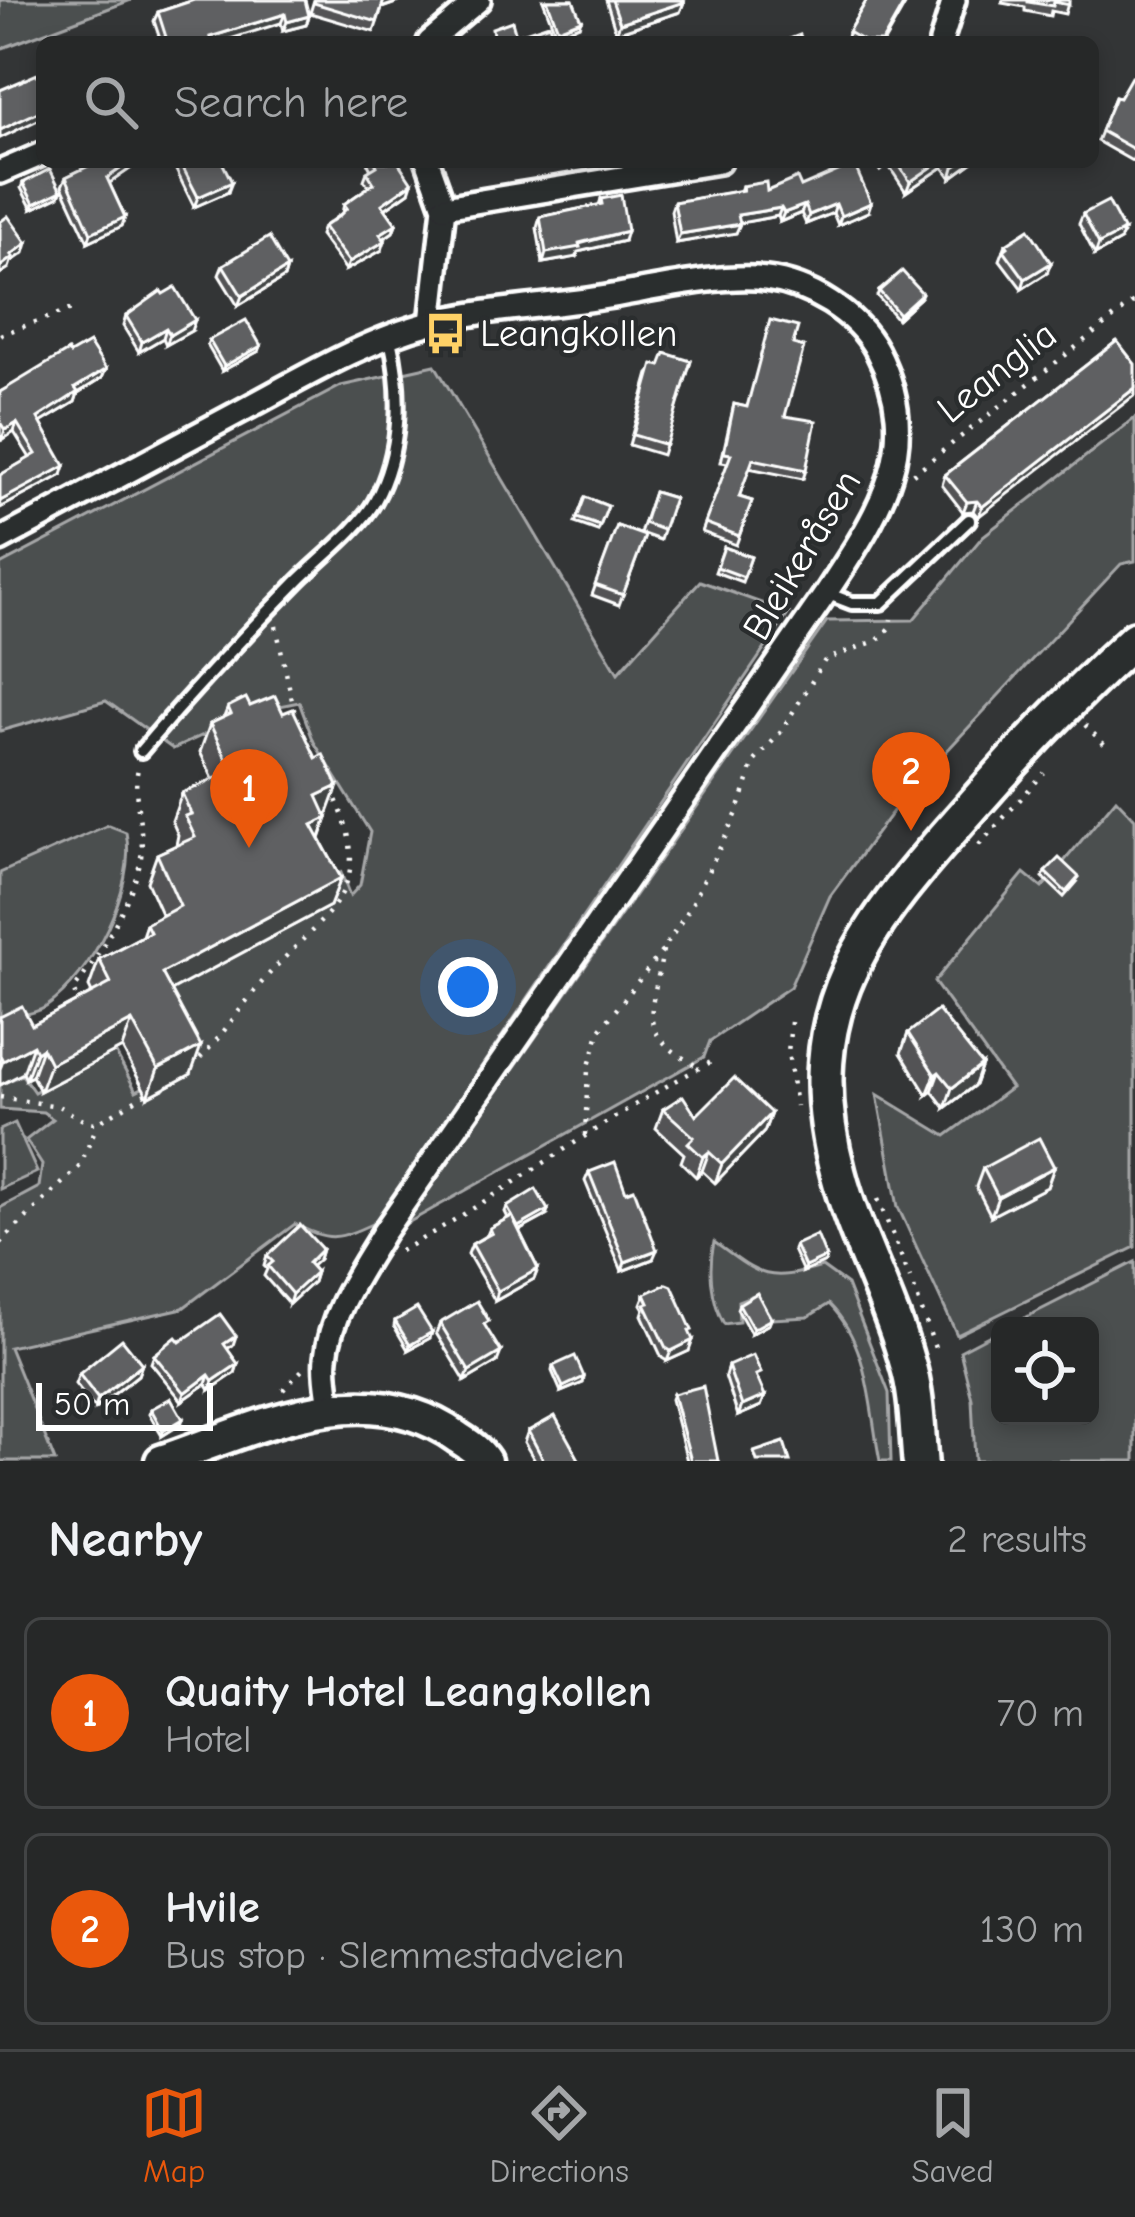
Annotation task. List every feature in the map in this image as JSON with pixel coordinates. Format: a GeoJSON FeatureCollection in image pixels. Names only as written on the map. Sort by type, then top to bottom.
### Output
{"type":"FeatureCollection","features":[{"type":"Feature","properties":{"kind":"main road"},"geometry":{"type":"LineString","coordinates":[[920,1461],[909,1368],[845,1197],[828,1129],[825,1070],[834,1007],[862,944],[918,866],[1064,706],[1132,647]]}},
{"type":"Feature","properties":{"kind":"main road"},"geometry":{"type":"LineString","coordinates":[[161,1461],[290,1416],[330,1407],[375,1406],[409,1412],[441,1425],[485,1461]]}},
{"type":"Feature","properties":{"kind":"street"},"geometry":{"type":"LineString","coordinates":[[436,36],[479,0]]}},
{"type":"Feature","properties":{"kind":"street"},"geometry":{"type":"LineString","coordinates":[[943,36],[954,0]]}},
{"type":"Feature","properties":{"kind":"street"},"geometry":{"type":"LineString","coordinates":[[0,172],[36,157]]}},
{"type":"Feature","properties":{"kind":"street"},"geometry":{"type":"LineString","coordinates":[[430,168],[444,206],[431,323]]}},
{"type":"Feature","properties":{"kind":"street"},"geometry":{"type":"LineString","coordinates":[[444,206],[681,168]]}},
{"type":"Feature","properties":{"kind":"street","name":"Bleikeråsen"},"geometry":{"type":"LineString","coordinates":[[0,540],[323,367],[431,323],[706,283],[765,279],[810,291],[847,315],[871,339],[889,374],[900,415],[891,482],[826,593],[359,1273],[329,1342],[325,1362],[330,1407]]}},
{"type":"Feature","properties":{"kind":"lane"},"geometry":{"type":"LineString","coordinates":[[141,751],[208,672],[374,505],[392,462],[397,422],[398,373],[391,339]]}},
{"type":"Feature","properties":{"kind":"lane"},"geometry":{"type":"LineString","coordinates":[[826,593],[881,603],[969,520]]}},
{"type":"Feature","properties":{"kind":"path","name":"Leanglia"},"geometry":{"type":"LineString","coordinates":[[891,482],[924,468],[1135,301]]}},
{"type":"Feature","properties":{"kind":"path"},"geometry":{"type":"LineString","coordinates":[[0,335],[77,307]]}},
{"type":"Feature","properties":{"kind":"path"},"geometry":{"type":"LineString","coordinates":[[585,1135],[588,1069],[600,1030],[691,906],[738,811],[754,762],[779,733],[825,660],[878,640],[890,628],[892,595]]}},
{"type":"Feature","properties":{"kind":"path"},"geometry":{"type":"LineString","coordinates":[[271,609],[286,659],[297,726]]}},
{"type":"Feature","properties":{"kind":"path"},"geometry":{"type":"LineString","coordinates":[[1086,726],[1107,747]]}},
{"type":"Feature","properties":{"kind":"path"},"geometry":{"type":"LineString","coordinates":[[64,1012],[140,864],[141,829],[133,794],[141,751]]}},
{"type":"Feature","properties":{"kind":"path"},"geometry":{"type":"LineString","coordinates":[[974,850],[1054,761]]}},
{"type":"Feature","properties":{"kind":"path"},"geometry":{"type":"LineString","coordinates":[[176,1076],[195,1064],[265,977],[336,908],[351,865],[347,822],[330,785]]}},
{"type":"Feature","properties":{"kind":"path"},"geometry":{"type":"LineString","coordinates":[[663,950],[653,990],[655,1028],[666,1048],[700,1067]]}},
{"type":"Feature","properties":{"kind":"path"},"geometry":{"type":"LineString","coordinates":[[73,990],[87,1018]]}},
{"type":"Feature","properties":{"kind":"path"},"geometry":{"type":"LineString","coordinates":[[359,1273],[713,1061]]}},
{"type":"Feature","properties":{"kind":"path"},"geometry":{"type":"LineString","coordinates":[[0,1243],[80,1166],[98,1124],[156,1088]]}},
{"type":"Feature","properties":{"kind":"path"},"geometry":{"type":"LineString","coordinates":[[0,1097],[58,1106],[98,1124]]}},
{"type":"Feature","properties":{"kind":"path"},"geometry":{"type":"LineString","coordinates":[[875,1192],[930,1328],[939,1365]]}},
{"type":"Feature","properties":{"kind":"path"},"geometry":{"type":"LineString","coordinates":[[279,1392],[291,1386],[304,1369],[309,1350]]}},
{"type":"Feature","properties":{"kind":"shaded area"},"geometry":{"type":"Polygon","coordinates":[[[0,0],[131,0],[0,49],[0,0]]]}},
{"type":"Feature","properties":{"kind":"shaded area"},"geometry":{"type":"Polygon","coordinates":[[[435,365],[618,673],[700,581],[789,613],[376,1222],[336,1236],[295,1224],[183,1308],[9,1347],[55,1461],[0,1461],[0,1208],[39,1187],[42,1165],[26,1140],[53,1119],[43,1112],[0,1109],[0,1085],[22,1075],[34,1092],[113,1048],[136,1091],[176,1071],[145,1006],[330,901],[318,891],[341,873],[350,896],[360,885],[370,832],[314,742],[299,702],[255,711],[173,749],[106,701],[0,731],[0,565],[341,386],[435,365]]]}},
{"type":"Feature","properties":{"kind":"shaded area"},"geometry":{"type":"Polygon","coordinates":[[[1135,418],[1135,561],[1121,564],[902,799],[830,896],[790,987],[710,1041],[704,1057],[404,1225],[827,621],[913,620],[983,536],[1135,418]]]}},
{"type":"Feature","properties":{"kind":"shaded area"},"geometry":{"type":"Polygon","coordinates":[[[1116,799],[1135,819],[1135,1247],[957,1335],[898,1207],[877,1094],[946,1136],[1011,1088],[934,982],[1024,873],[1042,888],[1116,799]]]}},
{"type":"Feature","properties":{"kind":"shaded area"},"geometry":{"type":"Polygon","coordinates":[[[108,825],[126,832],[128,854],[118,903],[94,952],[63,993],[46,1007],[0,1020],[0,873],[108,825]]]}},
{"type":"Feature","properties":{"kind":"shaded area"},"geometry":{"type":"Polygon","coordinates":[[[15,1123],[37,1172],[0,1189],[0,1130],[15,1123]]]}},
{"type":"Feature","properties":{"kind":"shaded area"},"geometry":{"type":"Polygon","coordinates":[[[714,1242],[764,1273],[788,1275],[822,1267],[847,1285],[889,1393],[891,1461],[880,1461],[866,1378],[843,1320],[829,1304],[808,1317],[772,1319],[756,1294],[738,1301],[739,1322],[724,1324],[712,1284],[714,1242]]]}},
{"type":"Feature","properties":{"kind":"shaded area"},"geometry":{"type":"Polygon","coordinates":[[[1135,1262],[1135,1461],[975,1461],[972,1399],[960,1351],[991,1335],[991,1425],[1099,1425],[1099,1317],[1027,1317],[1135,1262]]]}},
{"type":"Feature","properties":{"kind":"building"},"geometry":{"type":"Polygon","coordinates":[[[194,0],[305,0],[309,16],[287,22],[285,14],[213,36],[166,36],[158,12],[194,0]]]}},
{"type":"Feature","properties":{"kind":"building"},"geometry":{"type":"Polygon","coordinates":[[[315,0],[384,0],[377,22],[315,0]]]}},
{"type":"Feature","properties":{"kind":"building"},"geometry":{"type":"Polygon","coordinates":[[[547,0],[573,0],[581,20],[558,29],[547,0]]]}},
{"type":"Feature","properties":{"kind":"building"},"geometry":{"type":"Polygon","coordinates":[[[612,0],[683,0],[684,2],[620,23],[612,0]]]}},
{"type":"Feature","properties":{"kind":"building"},"geometry":{"type":"Polygon","coordinates":[[[867,0],[906,0],[885,36],[848,32],[867,0]]]}},
{"type":"Feature","properties":{"kind":"building"},"geometry":{"type":"Polygon","coordinates":[[[1028,0],[1069,0],[1069,5],[1054,2],[1053,6],[1028,0]]]}},
{"type":"Feature","properties":{"kind":"building"},"geometry":{"type":"Polygon","coordinates":[[[512,21],[516,35],[549,24],[553,36],[493,36],[492,28],[512,21]]]}},
{"type":"Feature","properties":{"kind":"building"},"geometry":{"type":"Polygon","coordinates":[[[36,75],[36,113],[0,130],[0,90],[36,75]]]}},
{"type":"Feature","properties":{"kind":"building"},"geometry":{"type":"Polygon","coordinates":[[[1131,77],[1135,79],[1135,150],[1101,131],[1115,97],[1119,98],[1131,77]]]}},
{"type":"Feature","properties":{"kind":"building"},"geometry":{"type":"Polygon","coordinates":[[[85,168],[121,168],[107,178],[125,217],[91,233],[66,177],[85,168]]]}},
{"type":"Feature","properties":{"kind":"building"},"geometry":{"type":"Polygon","coordinates":[[[183,168],[225,168],[232,182],[198,197],[183,168]]]}},
{"type":"Feature","properties":{"kind":"building"},"geometry":{"type":"Polygon","coordinates":[[[402,168],[412,183],[382,204],[396,224],[380,234],[385,241],[349,262],[323,227],[347,208],[344,204],[374,183],[367,172],[402,168]]]}},
{"type":"Feature","properties":{"kind":"building"},"geometry":{"type":"Polygon","coordinates":[[[856,168],[871,203],[841,216],[836,204],[809,215],[805,205],[784,213],[781,208],[738,215],[740,224],[680,234],[674,202],[766,182],[767,191],[797,178],[801,187],[856,168]]]}},
{"type":"Feature","properties":{"kind":"building"},"geometry":{"type":"Polygon","coordinates":[[[901,168],[930,168],[910,182],[901,168]]]}},
{"type":"Feature","properties":{"kind":"building"},"geometry":{"type":"Polygon","coordinates":[[[50,169],[61,191],[34,204],[23,183],[50,169]]]}},
{"type":"Feature","properties":{"kind":"building"},"geometry":{"type":"Polygon","coordinates":[[[621,195],[627,231],[546,253],[540,217],[602,204],[601,199],[621,195]]]}},
{"type":"Feature","properties":{"kind":"building"},"geometry":{"type":"Polygon","coordinates":[[[1108,201],[1124,231],[1099,244],[1083,214],[1108,201]]]}},
{"type":"Feature","properties":{"kind":"building"},"geometry":{"type":"Polygon","coordinates":[[[8,216],[27,243],[0,267],[0,222],[8,216]]]}},
{"type":"Feature","properties":{"kind":"building"},"geometry":{"type":"Polygon","coordinates":[[[1029,229],[1051,263],[1025,279],[1004,250],[1029,229]]]}},
{"type":"Feature","properties":{"kind":"building"},"geometry":{"type":"Polygon","coordinates":[[[269,237],[287,268],[242,296],[223,265],[269,237]]]}},
{"type":"Feature","properties":{"kind":"building"},"geometry":{"type":"Polygon","coordinates":[[[902,271],[922,293],[899,314],[879,291],[902,271]]]}},
{"type":"Feature","properties":{"kind":"building"},"geometry":{"type":"Polygon","coordinates":[[[175,287],[195,320],[170,335],[166,328],[142,342],[126,316],[161,291],[175,287]]]}},
{"type":"Feature","properties":{"kind":"building"},"geometry":{"type":"Polygon","coordinates":[[[246,320],[261,346],[224,366],[209,340],[246,320]]]}},
{"type":"Feature","properties":{"kind":"building"},"geometry":{"type":"Polygon","coordinates":[[[770,320],[798,327],[793,344],[804,347],[785,416],[816,421],[806,470],[753,459],[739,497],[752,501],[739,536],[705,523],[731,454],[724,453],[734,404],[747,407],[770,320]]]}},
{"type":"Feature","properties":{"kind":"building"},"geometry":{"type":"Polygon","coordinates":[[[1117,341],[1135,364],[1135,388],[982,507],[977,501],[967,502],[945,475],[1117,341]]]}},
{"type":"Feature","properties":{"kind":"building"},"geometry":{"type":"Polygon","coordinates":[[[89,343],[106,369],[38,418],[65,466],[0,501],[0,475],[36,454],[17,423],[5,430],[0,422],[0,392],[89,343]]]}},
{"type":"Feature","properties":{"kind":"building"},"geometry":{"type":"Polygon","coordinates":[[[665,353],[691,361],[666,445],[633,435],[653,364],[660,366],[665,353]]]}},
{"type":"Feature","properties":{"kind":"building"},"geometry":{"type":"Polygon","coordinates":[[[654,492],[674,498],[663,530],[644,523],[654,492]]]}},
{"type":"Feature","properties":{"kind":"building"},"geometry":{"type":"Polygon","coordinates":[[[585,497],[608,506],[600,526],[577,518],[585,497]]]}},
{"type":"Feature","properties":{"kind":"building"},"geometry":{"type":"Polygon","coordinates":[[[617,526],[645,536],[623,595],[595,585],[617,526]]]}},
{"type":"Feature","properties":{"kind":"building"},"geometry":{"type":"Polygon","coordinates":[[[724,547],[751,557],[744,577],[717,567],[724,547]]]}},
{"type":"Feature","properties":{"kind":"building"},"geometry":{"type":"Polygon","coordinates":[[[275,696],[283,713],[293,709],[316,758],[323,754],[338,786],[317,796],[327,818],[312,825],[341,878],[162,973],[201,1046],[158,1069],[132,1021],[50,1064],[42,1048],[36,1052],[33,1045],[3,1061],[0,1017],[22,1006],[32,1025],[111,983],[99,959],[150,932],[146,924],[180,906],[157,854],[195,837],[185,816],[191,814],[182,793],[232,771],[210,724],[231,714],[228,707],[246,698],[250,706],[275,696]]]}},
{"type":"Feature","properties":{"kind":"building"},"geometry":{"type":"Polygon","coordinates":[[[1059,858],[1079,877],[1066,892],[1045,872],[1059,858]]]}},
{"type":"Feature","properties":{"kind":"building"},"geometry":{"type":"Polygon","coordinates":[[[938,1010],[982,1065],[952,1088],[939,1072],[935,1075],[908,1033],[938,1010]]]}},
{"type":"Feature","properties":{"kind":"building"},"geometry":{"type":"Polygon","coordinates":[[[734,1078],[771,1113],[722,1164],[709,1152],[703,1157],[688,1143],[694,1137],[663,1109],[683,1096],[696,1116],[734,1078]]]}},
{"type":"Feature","properties":{"kind":"building"},"geometry":{"type":"Polygon","coordinates":[[[1039,1138],[1054,1167],[998,1197],[983,1168],[1039,1138]]]}},
{"type":"Feature","properties":{"kind":"building"},"geometry":{"type":"Polygon","coordinates":[[[615,1162],[626,1192],[634,1189],[657,1250],[625,1262],[589,1172],[615,1162]]]}},
{"type":"Feature","properties":{"kind":"building"},"geometry":{"type":"Polygon","coordinates":[[[536,1189],[548,1210],[518,1227],[507,1207],[536,1189]]]}},
{"type":"Feature","properties":{"kind":"building"},"geometry":{"type":"Polygon","coordinates":[[[512,1216],[538,1269],[498,1291],[472,1244],[512,1216]]]}},
{"type":"Feature","properties":{"kind":"building"},"geometry":{"type":"Polygon","coordinates":[[[300,1225],[322,1249],[308,1263],[316,1272],[292,1294],[268,1266],[273,1262],[267,1256],[300,1225]]]}},
{"type":"Feature","properties":{"kind":"building"},"geometry":{"type":"Polygon","coordinates":[[[817,1235],[826,1257],[805,1267],[795,1245],[817,1235]]]}},
{"type":"Feature","properties":{"kind":"building"},"geometry":{"type":"Polygon","coordinates":[[[672,1286],[693,1340],[671,1351],[645,1304],[649,1303],[645,1294],[672,1286]]]}},
{"type":"Feature","properties":{"kind":"building"},"geometry":{"type":"Polygon","coordinates":[[[757,1293],[771,1319],[753,1329],[739,1304],[757,1293]]]}},
{"type":"Feature","properties":{"kind":"building"},"geometry":{"type":"Polygon","coordinates":[[[477,1301],[501,1352],[469,1371],[440,1323],[477,1301]]]}},
{"type":"Feature","properties":{"kind":"building"},"geometry":{"type":"Polygon","coordinates":[[[417,1308],[432,1332],[410,1345],[395,1321],[417,1308]]]}},
{"type":"Feature","properties":{"kind":"building"},"geometry":{"type":"Polygon","coordinates":[[[220,1314],[236,1336],[224,1344],[238,1364],[213,1381],[209,1375],[185,1393],[154,1355],[176,1337],[180,1342],[220,1314]]]}},
{"type":"Feature","properties":{"kind":"building"},"geometry":{"type":"Polygon","coordinates":[[[122,1339],[142,1364],[98,1399],[79,1374],[122,1339]]]}},
{"type":"Feature","properties":{"kind":"building"},"geometry":{"type":"Polygon","coordinates":[[[753,1355],[765,1396],[742,1406],[728,1366],[753,1355]]]}},
{"type":"Feature","properties":{"kind":"building"},"geometry":{"type":"Polygon","coordinates":[[[575,1356],[584,1377],[563,1387],[553,1366],[575,1356]]]}},
{"type":"Feature","properties":{"kind":"building"},"geometry":{"type":"Polygon","coordinates":[[[703,1386],[718,1461],[691,1461],[673,1394],[703,1386]]]}},
{"type":"Feature","properties":{"kind":"building"},"geometry":{"type":"Polygon","coordinates":[[[171,1398],[183,1419],[163,1431],[151,1409],[171,1398]]]}},
{"type":"Feature","properties":{"kind":"building"},"geometry":{"type":"Polygon","coordinates":[[[555,1416],[580,1461],[544,1461],[528,1431],[555,1416]]]}},
{"type":"Feature","properties":{"kind":"building"},"geometry":{"type":"Polygon","coordinates":[[[784,1442],[790,1461],[757,1461],[754,1452],[784,1442]]]}},
{"type":"Feature","properties":{"kind":"place","name":"Leangkollen"},"geometry":{"type":"Point","coordinates":[446,333]}},
{"type":"Feature","properties":{"kind":"place","name":"Hvile"},"geometry":{"type":"Point","coordinates":[911,831]}},
{"type":"Feature","properties":{"kind":"place","name":"Quaity Hotel Leangkollen"},"geometry":{"type":"Point","coordinates":[249,848]}}]}
